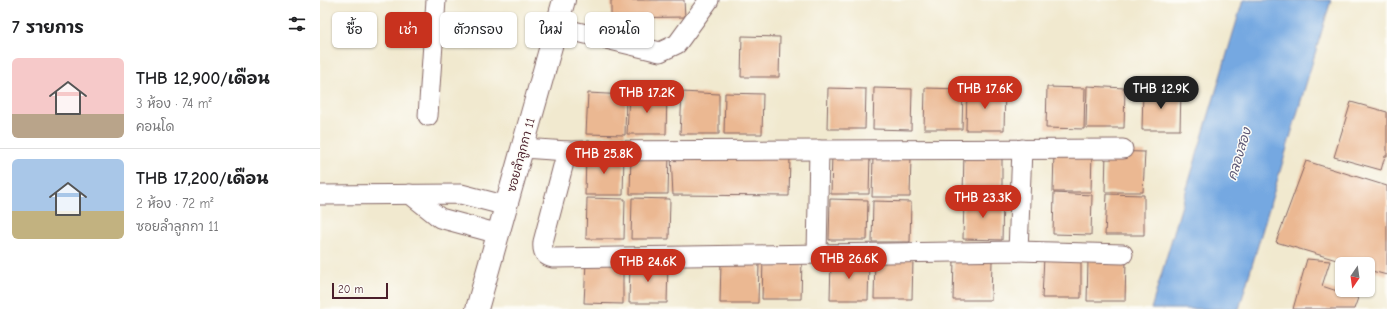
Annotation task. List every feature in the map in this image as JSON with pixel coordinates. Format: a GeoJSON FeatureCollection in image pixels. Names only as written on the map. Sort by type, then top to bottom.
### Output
{"type":"FeatureCollection","features":[{"type":"Feature","properties":{"kind":"street"},"geometry":{"type":"LineString","coordinates":[[428,116],[436,0]]}},
{"type":"Feature","properties":{"kind":"street","name":"ซอยลำลูกกา 11"},"geometry":{"type":"LineString","coordinates":[[561,12],[564,0]]}},
{"type":"Feature","properties":{"kind":"street"},"geometry":{"type":"LineString","coordinates":[[577,32],[660,52],[677,44],[708,0]]}},
{"type":"Feature","properties":{"kind":"street","name":"ซอยลำลูกกา 11"},"geometry":{"type":"LineString","coordinates":[[477,309],[551,48]]}},
{"type":"Feature","properties":{"kind":"street"},"geometry":{"type":"LineString","coordinates":[[523,148],[567,151],[1123,149]]}},
{"type":"Feature","properties":{"kind":"street"},"geometry":{"type":"LineString","coordinates":[[817,254],[819,150]]}},
{"type":"Feature","properties":{"kind":"street"},"geometry":{"type":"LineString","coordinates":[[1018,251],[1022,150]]}},
{"type":"Feature","properties":{"kind":"street"},"geometry":{"type":"LineString","coordinates":[[567,151],[542,242],[543,252],[547,256],[1018,251],[1123,254]]}},
{"type":"Feature","properties":{"kind":"street"},"geometry":{"type":"LineString","coordinates":[[410,194],[440,218],[499,234]]}},
{"type":"Feature","properties":{"kind":"street"},"geometry":{"type":"LineString","coordinates":[[320,195],[461,194],[507,206]]}},
{"type":"Feature","properties":{"kind":"water","name":"คลองสอง"},"geometry":{"type":"Polygon","coordinates":[[[1243,0],[1331,0],[1239,309],[1151,309],[1243,0]]]}},
{"type":"Feature","properties":{"kind":"building"},"geometry":{"type":"Polygon","coordinates":[[[611,0],[684,0],[685,17],[654,17],[654,12],[611,12],[611,0]]]}},
{"type":"Feature","properties":{"kind":"building"},"geometry":{"type":"Polygon","coordinates":[[[742,36],[780,37],[779,77],[741,77],[742,36]]]}},
{"type":"Feature","properties":{"kind":"building"},"geometry":{"type":"Polygon","coordinates":[[[1087,86],[1125,88],[1124,128],[1086,128],[1087,86]]]}},
{"type":"Feature","properties":{"kind":"building"},"geometry":{"type":"Polygon","coordinates":[[[1047,87],[1085,88],[1084,129],[1046,128],[1047,87]]]}},
{"type":"Feature","properties":{"kind":"building"},"geometry":{"type":"Polygon","coordinates":[[[828,88],[866,89],[865,129],[827,129],[828,88]]]}},
{"type":"Feature","properties":{"kind":"building"},"geometry":{"type":"Polygon","coordinates":[[[874,88],[912,89],[911,130],[873,129],[874,88]]]}},
{"type":"Feature","properties":{"kind":"building"},"geometry":{"type":"Polygon","coordinates":[[[925,88],[963,89],[962,129],[924,129],[925,88]]]}},
{"type":"Feature","properties":{"kind":"building"},"geometry":{"type":"Polygon","coordinates":[[[967,89],[1005,90],[1004,130],[966,130],[967,89]]]}},
{"type":"Feature","properties":{"kind":"building"},"geometry":{"type":"Polygon","coordinates":[[[1143,89],[1181,90],[1180,130],[1142,130],[1143,89]]]}},
{"type":"Feature","properties":{"kind":"building"},"geometry":{"type":"Polygon","coordinates":[[[682,92],[719,94],[719,134],[680,134],[682,92]]]}},
{"type":"Feature","properties":{"kind":"building"},"geometry":{"type":"Polygon","coordinates":[[[588,93],[626,95],[625,135],[586,134],[588,93]]]}},
{"type":"Feature","properties":{"kind":"building"},"geometry":{"type":"Polygon","coordinates":[[[629,93],[667,94],[666,134],[627,134],[629,93]]]}},
{"type":"Feature","properties":{"kind":"building"},"geometry":{"type":"Polygon","coordinates":[[[725,93],[763,94],[762,134],[724,134],[725,93]]]}},
{"type":"Feature","properties":{"kind":"building"},"geometry":{"type":"Polygon","coordinates":[[[1351,102],[1387,112],[1387,156],[1385,156],[1381,170],[1334,157],[1351,102]]]}},
{"type":"Feature","properties":{"kind":"building"},"geometry":{"type":"Polygon","coordinates":[[[1054,151],[1092,152],[1091,192],[1053,192],[1054,151]]]}},
{"type":"Feature","properties":{"kind":"building"},"geometry":{"type":"Polygon","coordinates":[[[1106,151],[1145,152],[1143,192],[1105,192],[1106,151]]]}},
{"type":"Feature","properties":{"kind":"building"},"geometry":{"type":"Polygon","coordinates":[[[631,153],[669,154],[668,194],[630,194],[631,153]]]}},
{"type":"Feature","properties":{"kind":"building"},"geometry":{"type":"Polygon","coordinates":[[[832,153],[870,154],[869,194],[831,194],[832,153]]]}},
{"type":"Feature","properties":{"kind":"building"},"geometry":{"type":"Polygon","coordinates":[[[964,153],[1002,155],[1002,194],[963,194],[964,153]]]}},
{"type":"Feature","properties":{"kind":"building"},"geometry":{"type":"Polygon","coordinates":[[[586,154],[624,155],[623,195],[585,195],[586,154]]]}},
{"type":"Feature","properties":{"kind":"building"},"geometry":{"type":"Polygon","coordinates":[[[671,156],[790,157],[789,196],[673,195],[671,156]]]}},
{"type":"Feature","properties":{"kind":"building"},"geometry":{"type":"Polygon","coordinates":[[[873,156],[911,157],[910,197],[872,197],[873,156]]]}},
{"type":"Feature","properties":{"kind":"building"},"geometry":{"type":"Polygon","coordinates":[[[1306,161],[1387,186],[1387,275],[1375,272],[1375,257],[1335,257],[1335,260],[1276,242],[1306,161]]]}},
{"type":"Feature","properties":{"kind":"building"},"geometry":{"type":"Polygon","coordinates":[[[1054,193],[1092,195],[1091,235],[1053,234],[1054,193]]]}},
{"type":"Feature","properties":{"kind":"building"},"geometry":{"type":"Polygon","coordinates":[[[1107,194],[1144,195],[1144,235],[1105,235],[1107,194]]]}},
{"type":"Feature","properties":{"kind":"building"},"geometry":{"type":"Polygon","coordinates":[[[587,198],[625,199],[624,239],[586,239],[587,198]]]}},
{"type":"Feature","properties":{"kind":"building"},"geometry":{"type":"Polygon","coordinates":[[[632,198],[670,199],[669,239],[631,239],[632,198]]]}},
{"type":"Feature","properties":{"kind":"building"},"geometry":{"type":"Polygon","coordinates":[[[964,198],[1003,199],[1002,240],[963,239],[964,198]]]}},
{"type":"Feature","properties":{"kind":"building"},"geometry":{"type":"Polygon","coordinates":[[[830,199],[868,200],[867,240],[829,240],[830,199]]]}},
{"type":"Feature","properties":{"kind":"building"},"geometry":{"type":"Polygon","coordinates":[[[873,201],[911,202],[910,242],[872,242],[873,201]]]}},
{"type":"Feature","properties":{"kind":"building"},"geometry":{"type":"Polygon","coordinates":[[[875,257],[913,259],[912,299],[874,299],[875,257]]]}},
{"type":"Feature","properties":{"kind":"building"},"geometry":{"type":"Polygon","coordinates":[[[1044,257],[1081,258],[1081,298],[1042,298],[1044,257]]]}},
{"type":"Feature","properties":{"kind":"building"},"geometry":{"type":"Polygon","coordinates":[[[763,258],[802,259],[801,299],[762,299],[763,258]]]}},
{"type":"Feature","properties":{"kind":"building"},"geometry":{"type":"Polygon","coordinates":[[[831,259],[869,260],[868,300],[830,300],[831,259]]]}},
{"type":"Feature","properties":{"kind":"building"},"geometry":{"type":"Polygon","coordinates":[[[954,259],[992,261],[991,300],[953,300],[954,259]]]}},
{"type":"Feature","properties":{"kind":"building"},"geometry":{"type":"Polygon","coordinates":[[[1307,259],[1330,261],[1322,286],[1335,290],[1335,297],[1358,298],[1354,309],[1293,309],[1307,259]]]}},
{"type":"Feature","properties":{"kind":"building"},"geometry":{"type":"Polygon","coordinates":[[[1088,260],[1126,261],[1125,301],[1087,301],[1088,260]]]}},
{"type":"Feature","properties":{"kind":"building"},"geometry":{"type":"Polygon","coordinates":[[[586,262],[623,263],[623,304],[584,303],[586,262]]]}},
{"type":"Feature","properties":{"kind":"building"},"geometry":{"type":"Polygon","coordinates":[[[630,262],[668,263],[667,303],[629,303],[630,262]]]}},
{"type":"Feature","properties":{"kind":"building"},"geometry":{"type":"Polygon","coordinates":[[[721,262],[759,263],[758,303],[720,303],[721,262]]]}}]}
